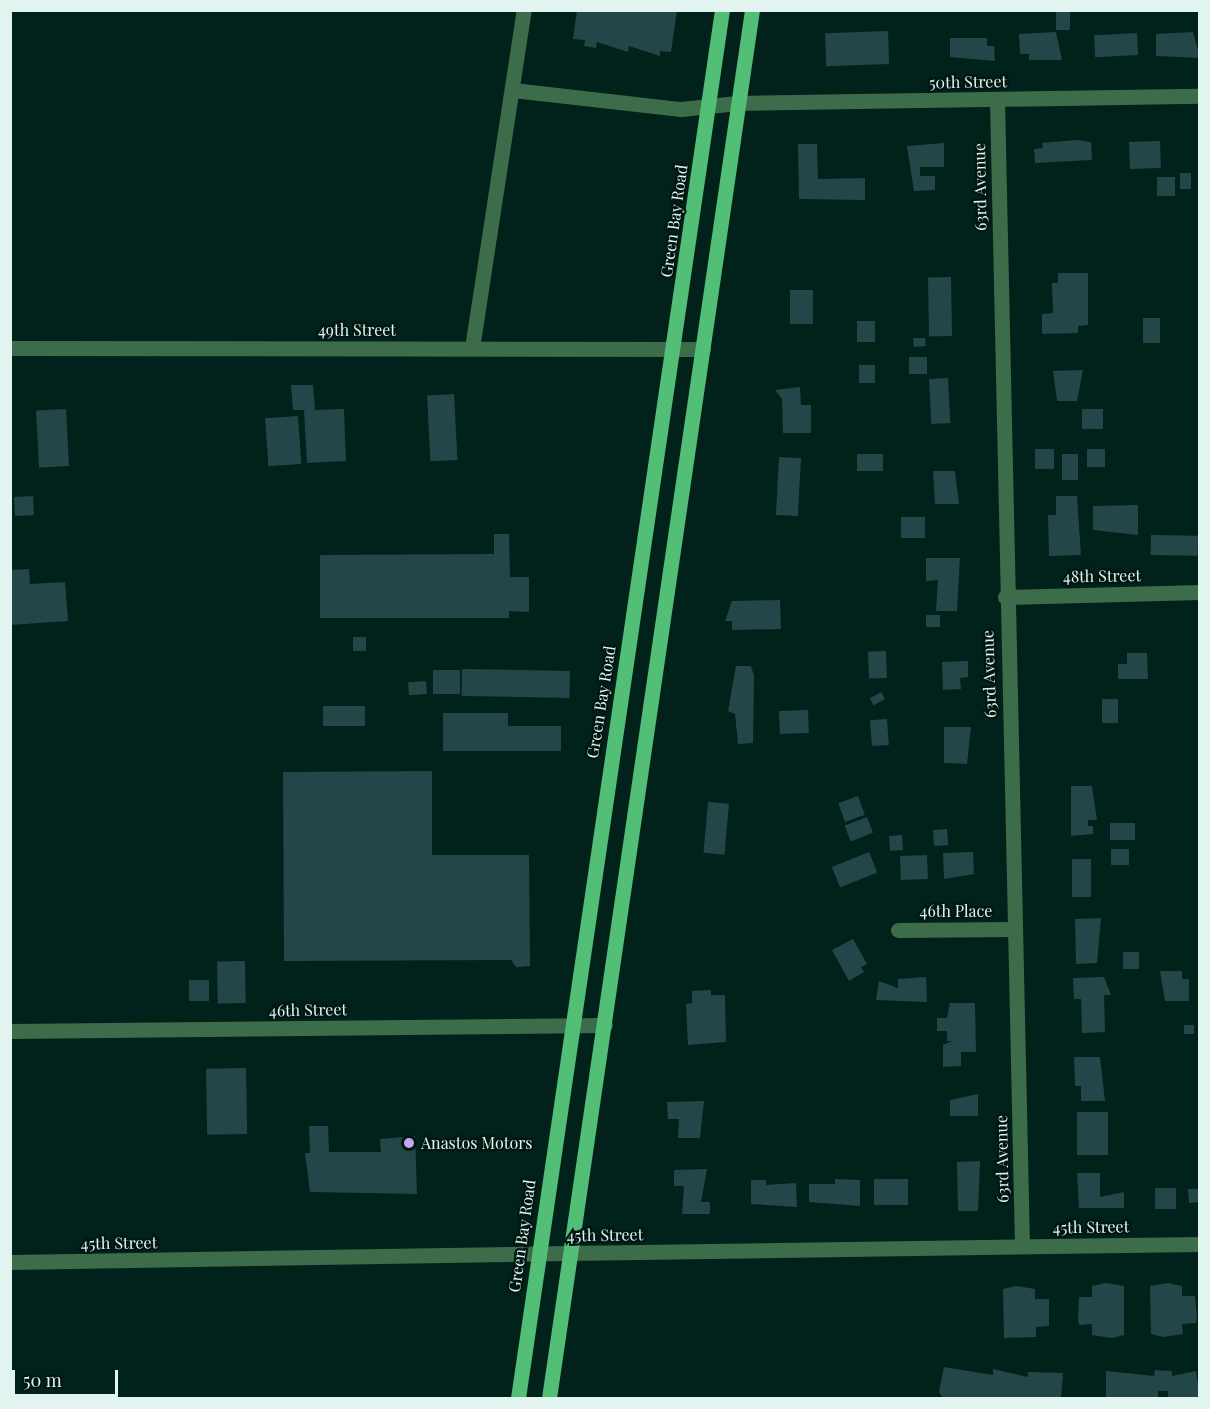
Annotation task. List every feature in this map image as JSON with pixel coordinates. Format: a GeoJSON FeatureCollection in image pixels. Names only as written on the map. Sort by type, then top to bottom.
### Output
{"type":"FeatureCollection","features":[{"type":"Feature","properties":{"kind":"main road","name":"Green Bay Road"},"geometry":{"type":"LineString","coordinates":[[518,1398],[569,1026],[673,349],[722,10]]}},
{"type":"Feature","properties":{"kind":"main road"},"geometry":{"type":"LineString","coordinates":[[549,1398],[568,1253],[605,1025],[752,10]]}},
{"type":"Feature","properties":{"kind":"street"},"geometry":{"type":"LineString","coordinates":[[472,348],[524,10]]}},
{"type":"Feature","properties":{"kind":"street","name":"50th Street"},"geometry":{"type":"LineString","coordinates":[[513,90],[709,108],[737,103],[1200,96]]}},
{"type":"Feature","properties":{"kind":"street","name":"63rd Avenue"},"geometry":{"type":"LineString","coordinates":[[997,100],[1005,597],[1022,1246]]}},
{"type":"Feature","properties":{"kind":"street","name":"49th Street"},"geometry":{"type":"LineString","coordinates":[[10,348],[703,349]]}},
{"type":"Feature","properties":{"kind":"street","name":"48th Street"},"geometry":{"type":"LineString","coordinates":[[1005,597],[1200,592]]}},
{"type":"Feature","properties":{"kind":"street","name":"46th Place"},"geometry":{"type":"LineString","coordinates":[[898,930],[1014,929]]}},
{"type":"Feature","properties":{"kind":"street","name":"46th Street"},"geometry":{"type":"LineString","coordinates":[[10,1031],[605,1025]]}},
{"type":"Feature","properties":{"kind":"street","name":"45th Street"},"geometry":{"type":"LineString","coordinates":[[10,1262],[1200,1244]]}},
{"type":"Feature","properties":{"kind":"building"},"geometry":{"type":"Polygon","coordinates":[[[577,10],[677,10],[671,52],[660,51],[660,56],[629,46],[628,52],[597,42],[596,48],[584,46],[585,40],[573,39],[577,10]]]}},
{"type":"Feature","properties":{"kind":"building"},"geometry":{"type":"Polygon","coordinates":[[[1056,10],[1070,10],[1070,30],[1056,30],[1056,10]]]}},
{"type":"Feature","properties":{"kind":"building"},"geometry":{"type":"Polygon","coordinates":[[[888,31],[889,64],[826,66],[825,33],[888,31]]]}},
{"type":"Feature","properties":{"kind":"building"},"geometry":{"type":"Polygon","coordinates":[[[1056,32],[1062,60],[1029,60],[1029,54],[1020,54],[1019,34],[1056,32]]]}},
{"type":"Feature","properties":{"kind":"building"},"geometry":{"type":"Polygon","coordinates":[[[1193,32],[1200,58],[1156,56],[1156,34],[1193,32]]]}},
{"type":"Feature","properties":{"kind":"building"},"geometry":{"type":"Polygon","coordinates":[[[1137,33],[1138,55],[1095,57],[1094,35],[1137,33]]]}},
{"type":"Feature","properties":{"kind":"building"},"geometry":{"type":"Polygon","coordinates":[[[950,38],[987,38],[987,46],[994,46],[995,61],[950,57],[950,38]]]}},
{"type":"Feature","properties":{"kind":"building"},"geometry":{"type":"Polygon","coordinates":[[[1077,140],[1091,142],[1092,160],[1035,163],[1034,149],[1043,148],[1042,143],[1077,140]]]}},
{"type":"Feature","properties":{"kind":"building"},"geometry":{"type":"Polygon","coordinates":[[[1160,141],[1161,168],[1130,169],[1129,142],[1160,141]]]}},
{"type":"Feature","properties":{"kind":"building"},"geometry":{"type":"Polygon","coordinates":[[[944,143],[944,167],[920,167],[920,176],[935,176],[935,190],[914,191],[907,146],[944,143]]]}},
{"type":"Feature","properties":{"kind":"building"},"geometry":{"type":"Polygon","coordinates":[[[798,144],[817,144],[818,179],[865,178],[865,200],[799,199],[798,144]]]}},
{"type":"Feature","properties":{"kind":"building"},"geometry":{"type":"Polygon","coordinates":[[[1180,173],[1191,173],[1191,189],[1180,189],[1180,173]]]}},
{"type":"Feature","properties":{"kind":"building"},"geometry":{"type":"Polygon","coordinates":[[[1157,177],[1175,177],[1175,196],[1157,196],[1157,177]]]}},
{"type":"Feature","properties":{"kind":"building"},"geometry":{"type":"Polygon","coordinates":[[[1058,273],[1088,273],[1088,325],[1078,326],[1078,333],[1042,334],[1042,314],[1053,313],[1052,283],[1058,283],[1058,273]]]}},
{"type":"Feature","properties":{"kind":"building"},"geometry":{"type":"Polygon","coordinates":[[[928,277],[951,277],[952,336],[929,336],[928,277]]]}},
{"type":"Feature","properties":{"kind":"building"},"geometry":{"type":"Polygon","coordinates":[[[790,290],[813,290],[813,324],[790,324],[790,290]]]}},
{"type":"Feature","properties":{"kind":"building"},"geometry":{"type":"Polygon","coordinates":[[[1143,318],[1160,318],[1160,343],[1143,343],[1143,318]]]}},
{"type":"Feature","properties":{"kind":"building"},"geometry":{"type":"Polygon","coordinates":[[[857,321],[875,321],[875,342],[857,342],[857,321]]]}},
{"type":"Feature","properties":{"kind":"building"},"geometry":{"type":"Polygon","coordinates":[[[913,338],[925,338],[926,346],[914,347],[913,338]]]}},
{"type":"Feature","properties":{"kind":"building"},"geometry":{"type":"Polygon","coordinates":[[[909,357],[927,357],[927,374],[909,374],[909,357]]]}},
{"type":"Feature","properties":{"kind":"building"},"geometry":{"type":"Polygon","coordinates":[[[859,365],[875,365],[875,383],[859,383],[859,365]]]}},
{"type":"Feature","properties":{"kind":"building"},"geometry":{"type":"Polygon","coordinates":[[[1083,370],[1077,401],[1057,401],[1053,371],[1083,370]]]}},
{"type":"Feature","properties":{"kind":"building"},"geometry":{"type":"Polygon","coordinates":[[[948,378],[950,423],[931,424],[929,379],[948,378]]]}},
{"type":"Feature","properties":{"kind":"building"},"geometry":{"type":"Polygon","coordinates":[[[291,385],[313,385],[315,410],[344,409],[346,461],[307,463],[304,410],[293,410],[291,385]]]}},
{"type":"Feature","properties":{"kind":"building"},"geometry":{"type":"Polygon","coordinates":[[[800,387],[801,405],[811,405],[811,433],[783,433],[782,399],[775,390],[800,387]]]}},
{"type":"Feature","properties":{"kind":"building"},"geometry":{"type":"Polygon","coordinates":[[[454,394],[457,460],[430,461],[427,395],[454,394]]]}},
{"type":"Feature","properties":{"kind":"building"},"geometry":{"type":"Polygon","coordinates":[[[66,409],[69,466],[39,467],[36,411],[66,409]]]}},
{"type":"Feature","properties":{"kind":"building"},"geometry":{"type":"Polygon","coordinates":[[[1082,409],[1103,409],[1103,429],[1082,429],[1082,409]]]}},
{"type":"Feature","properties":{"kind":"building"},"geometry":{"type":"Polygon","coordinates":[[[298,416],[301,464],[268,466],[265,418],[298,416]]]}},
{"type":"Feature","properties":{"kind":"building"},"geometry":{"type":"Polygon","coordinates":[[[1035,449],[1054,449],[1054,469],[1035,469],[1035,449]]]}},
{"type":"Feature","properties":{"kind":"building"},"geometry":{"type":"Polygon","coordinates":[[[1087,449],[1105,449],[1105,467],[1087,467],[1087,449]]]}},
{"type":"Feature","properties":{"kind":"building"},"geometry":{"type":"Polygon","coordinates":[[[857,454],[883,454],[883,471],[857,471],[857,454]]]}},
{"type":"Feature","properties":{"kind":"building"},"geometry":{"type":"Polygon","coordinates":[[[1062,454],[1078,454],[1078,480],[1062,480],[1062,454]]]}},
{"type":"Feature","properties":{"kind":"building"},"geometry":{"type":"Polygon","coordinates":[[[779,457],[801,458],[798,516],[776,515],[779,457]]]}},
{"type":"Feature","properties":{"kind":"building"},"geometry":{"type":"Polygon","coordinates":[[[933,471],[955,471],[959,504],[935,504],[933,471]]]}},
{"type":"Feature","properties":{"kind":"building"},"geometry":{"type":"Polygon","coordinates":[[[33,496],[34,515],[15,516],[14,497],[33,496]]]}},
{"type":"Feature","properties":{"kind":"building"},"geometry":{"type":"Polygon","coordinates":[[[1056,496],[1077,496],[1081,555],[1049,556],[1048,515],[1056,515],[1056,496]]]}},
{"type":"Feature","properties":{"kind":"building"},"geometry":{"type":"Polygon","coordinates":[[[1138,505],[1138,535],[1093,530],[1093,506],[1138,505]]]}},
{"type":"Feature","properties":{"kind":"building"},"geometry":{"type":"Polygon","coordinates":[[[901,517],[925,517],[925,538],[901,538],[901,517]]]}},
{"type":"Feature","properties":{"kind":"building"},"geometry":{"type":"Polygon","coordinates":[[[494,534],[509,534],[510,577],[529,577],[529,612],[509,611],[509,618],[320,618],[320,555],[494,554],[494,534]]]}},
{"type":"Feature","properties":{"kind":"building"},"geometry":{"type":"Polygon","coordinates":[[[1151,535],[1198,536],[1198,556],[1151,555],[1151,535]]]}},
{"type":"Feature","properties":{"kind":"building"},"geometry":{"type":"Polygon","coordinates":[[[926,558],[960,558],[957,611],[936,611],[938,580],[926,581],[926,558]]]}},
{"type":"Feature","properties":{"kind":"building"},"geometry":{"type":"Polygon","coordinates":[[[29,569],[30,584],[65,582],[68,621],[10,625],[10,570],[29,569]]]}},
{"type":"Feature","properties":{"kind":"building"},"geometry":{"type":"Polygon","coordinates":[[[780,600],[781,629],[732,630],[732,621],[725,621],[732,601],[780,600]]]}},
{"type":"Feature","properties":{"kind":"building"},"geometry":{"type":"Polygon","coordinates":[[[926,615],[940,615],[940,627],[926,627],[926,615]]]}},
{"type":"Feature","properties":{"kind":"building"},"geometry":{"type":"Polygon","coordinates":[[[353,637],[366,637],[366,651],[353,651],[353,637]]]}},
{"type":"Feature","properties":{"kind":"building"},"geometry":{"type":"Polygon","coordinates":[[[886,651],[887,678],[869,679],[868,652],[886,651]]]}},
{"type":"Feature","properties":{"kind":"building"},"geometry":{"type":"Polygon","coordinates":[[[1127,653],[1147,653],[1148,679],[1118,679],[1118,664],[1127,664],[1127,653]]]}},
{"type":"Feature","properties":{"kind":"building"},"geometry":{"type":"Polygon","coordinates":[[[968,661],[968,677],[960,678],[961,689],[943,690],[942,662],[968,661]]]}},
{"type":"Feature","properties":{"kind":"building"},"geometry":{"type":"Polygon","coordinates":[[[736,666],[751,666],[754,676],[753,743],[738,744],[735,714],[728,711],[736,666]]]}},
{"type":"Feature","properties":{"kind":"building"},"geometry":{"type":"Polygon","coordinates":[[[462,669],[570,671],[570,698],[462,696],[462,669]]]}},
{"type":"Feature","properties":{"kind":"building"},"geometry":{"type":"Polygon","coordinates":[[[433,670],[460,670],[460,694],[433,694],[433,670]]]}},
{"type":"Feature","properties":{"kind":"building"},"geometry":{"type":"Polygon","coordinates":[[[426,681],[427,694],[409,695],[408,682],[426,681]]]}},
{"type":"Feature","properties":{"kind":"building"},"geometry":{"type":"Polygon","coordinates":[[[881,692],[885,699],[874,705],[870,698],[881,692]]]}},
{"type":"Feature","properties":{"kind":"building"},"geometry":{"type":"Polygon","coordinates":[[[1102,699],[1118,699],[1118,723],[1102,723],[1102,699]]]}},
{"type":"Feature","properties":{"kind":"building"},"geometry":{"type":"Polygon","coordinates":[[[323,706],[365,706],[365,726],[323,726],[323,706]]]}},
{"type":"Feature","properties":{"kind":"building"},"geometry":{"type":"Polygon","coordinates":[[[808,710],[809,733],[780,734],[779,711],[808,710]]]}},
{"type":"Feature","properties":{"kind":"building"},"geometry":{"type":"Polygon","coordinates":[[[443,713],[508,713],[508,726],[561,726],[561,751],[443,751],[443,713]]]}},
{"type":"Feature","properties":{"kind":"building"},"geometry":{"type":"Polygon","coordinates":[[[887,719],[889,745],[872,746],[870,720],[887,719]]]}},
{"type":"Feature","properties":{"kind":"building"},"geometry":{"type":"Polygon","coordinates":[[[944,727],[971,727],[967,764],[944,763],[944,727]]]}},
{"type":"Feature","properties":{"kind":"building"},"geometry":{"type":"Polygon","coordinates":[[[432,771],[432,855],[529,855],[530,966],[516,967],[511,960],[284,961],[283,772],[432,771]]]}},
{"type":"Feature","properties":{"kind":"building"},"geometry":{"type":"Polygon","coordinates":[[[1071,786],[1092,786],[1097,820],[1088,820],[1088,826],[1093,826],[1093,834],[1071,836],[1071,786]]]}},
{"type":"Feature","properties":{"kind":"building"},"geometry":{"type":"Polygon","coordinates":[[[858,796],[865,815],[845,822],[838,803],[858,796]]]}},
{"type":"Feature","properties":{"kind":"building"},"geometry":{"type":"Polygon","coordinates":[[[708,802],[729,804],[724,855],[704,853],[708,802]]]}},
{"type":"Feature","properties":{"kind":"building"},"geometry":{"type":"Polygon","coordinates":[[[867,817],[873,833],[851,841],[845,826],[867,817]]]}},
{"type":"Feature","properties":{"kind":"building"},"geometry":{"type":"Polygon","coordinates":[[[1110,823],[1135,823],[1135,840],[1110,840],[1110,823]]]}},
{"type":"Feature","properties":{"kind":"building"},"geometry":{"type":"Polygon","coordinates":[[[947,829],[948,845],[934,846],[933,830],[947,829]]]}},
{"type":"Feature","properties":{"kind":"building"},"geometry":{"type":"Polygon","coordinates":[[[902,835],[903,850],[890,851],[889,836],[902,835]]]}},
{"type":"Feature","properties":{"kind":"building"},"geometry":{"type":"Polygon","coordinates":[[[1111,849],[1129,849],[1129,865],[1111,865],[1111,849]]]}},
{"type":"Feature","properties":{"kind":"building"},"geometry":{"type":"Polygon","coordinates":[[[869,852],[877,872],[840,887],[832,867],[869,852]]]}},
{"type":"Feature","properties":{"kind":"building"},"geometry":{"type":"Polygon","coordinates":[[[973,852],[974,874],[944,879],[943,853],[973,852]]]}},
{"type":"Feature","properties":{"kind":"building"},"geometry":{"type":"Polygon","coordinates":[[[927,855],[928,879],[901,880],[900,856],[927,855]]]}},
{"type":"Feature","properties":{"kind":"building"},"geometry":{"type":"Polygon","coordinates":[[[1072,859],[1091,859],[1091,897],[1072,897],[1072,859]]]}},
{"type":"Feature","properties":{"kind":"building"},"geometry":{"type":"Polygon","coordinates":[[[1101,918],[1097,963],[1076,964],[1075,919],[1101,918]]]}},
{"type":"Feature","properties":{"kind":"building"},"geometry":{"type":"Polygon","coordinates":[[[853,939],[867,964],[861,967],[864,972],[849,981],[832,950],[853,939]]]}},
{"type":"Feature","properties":{"kind":"building"},"geometry":{"type":"Polygon","coordinates":[[[1123,952],[1139,952],[1139,969],[1123,969],[1123,952]]]}},
{"type":"Feature","properties":{"kind":"building"},"geometry":{"type":"Polygon","coordinates":[[[217,961],[245,961],[246,1003],[218,1003],[217,961]]]}},
{"type":"Feature","properties":{"kind":"building"},"geometry":{"type":"Polygon","coordinates":[[[1160,971],[1182,971],[1182,979],[1189,979],[1189,1001],[1165,1001],[1160,971]]]}},
{"type":"Feature","properties":{"kind":"building"},"geometry":{"type":"Polygon","coordinates":[[[926,977],[927,1002],[876,1000],[879,981],[898,988],[898,979],[926,977]]]}},
{"type":"Feature","properties":{"kind":"building"},"geometry":{"type":"Polygon","coordinates":[[[1104,977],[1111,995],[1104,995],[1105,1032],[1082,1033],[1081,999],[1074,999],[1073,978],[1104,977]]]}},
{"type":"Feature","properties":{"kind":"building"},"geometry":{"type":"Polygon","coordinates":[[[189,980],[209,980],[209,1001],[189,1001],[189,980]]]}},
{"type":"Feature","properties":{"kind":"building"},"geometry":{"type":"Polygon","coordinates":[[[711,990],[711,995],[725,995],[726,1042],[688,1045],[686,1004],[692,1003],[692,991],[711,990]]]}},
{"type":"Feature","properties":{"kind":"building"},"geometry":{"type":"Polygon","coordinates":[[[950,1003],[975,1003],[976,1052],[961,1052],[961,1066],[943,1067],[943,1045],[952,1041],[947,1041],[947,1031],[937,1031],[937,1018],[947,1018],[950,1003]]]}},
{"type":"Feature","properties":{"kind":"building"},"geometry":{"type":"Polygon","coordinates":[[[1184,1025],[1194,1025],[1194,1034],[1184,1034],[1184,1025]]]}},
{"type":"Feature","properties":{"kind":"building"},"geometry":{"type":"Polygon","coordinates":[[[1074,1057],[1100,1057],[1105,1101],[1081,1101],[1081,1086],[1075,1086],[1074,1057]]]}},
{"type":"Feature","properties":{"kind":"building"},"geometry":{"type":"Polygon","coordinates":[[[246,1068],[247,1134],[207,1135],[206,1069],[246,1068]]]}},
{"type":"Feature","properties":{"kind":"building"},"geometry":{"type":"Polygon","coordinates":[[[978,1094],[978,1116],[950,1116],[950,1100],[978,1094]]]}},
{"type":"Feature","properties":{"kind":"building"},"geometry":{"type":"Polygon","coordinates":[[[704,1101],[700,1138],[678,1138],[679,1119],[668,1119],[667,1102],[704,1101]]]}},
{"type":"Feature","properties":{"kind":"building"},"geometry":{"type":"Polygon","coordinates":[[[1077,1112],[1108,1112],[1108,1155],[1077,1155],[1077,1112]]]}},
{"type":"Feature","properties":{"kind":"building"},"geometry":{"type":"Polygon","coordinates":[[[309,1126],[328,1126],[329,1152],[381,1152],[380,1139],[415,1136],[417,1194],[310,1192],[305,1153],[310,1153],[309,1126]]]}},
{"type":"Feature","properties":{"kind":"building"},"geometry":{"type":"Polygon","coordinates":[[[980,1161],[978,1211],[958,1211],[957,1162],[980,1161]]]}},
{"type":"Feature","properties":{"kind":"building"},"geometry":{"type":"Polygon","coordinates":[[[707,1169],[701,1202],[710,1202],[710,1214],[682,1214],[684,1186],[674,1186],[674,1170],[707,1169]]]}},
{"type":"Feature","properties":{"kind":"building"},"geometry":{"type":"Polygon","coordinates":[[[1077,1173],[1100,1173],[1100,1197],[1124,1192],[1124,1208],[1079,1208],[1077,1173]]]}},
{"type":"Feature","properties":{"kind":"building"},"geometry":{"type":"Polygon","coordinates":[[[835,1179],[860,1180],[860,1206],[809,1202],[809,1184],[835,1184],[835,1179]]]}},
{"type":"Feature","properties":{"kind":"building"},"geometry":{"type":"Polygon","coordinates":[[[874,1179],[908,1179],[908,1205],[874,1205],[874,1179]]]}},
{"type":"Feature","properties":{"kind":"building"},"geometry":{"type":"Polygon","coordinates":[[[751,1180],[766,1180],[766,1185],[796,1183],[797,1207],[751,1204],[751,1180]]]}},
{"type":"Feature","properties":{"kind":"building"},"geometry":{"type":"Polygon","coordinates":[[[1155,1188],[1176,1188],[1176,1209],[1155,1209],[1155,1188]]]}},
{"type":"Feature","properties":{"kind":"building"},"geometry":{"type":"Polygon","coordinates":[[[1188,1189],[1200,1189],[1200,1202],[1189,1203],[1188,1189]]]}},
{"type":"Feature","properties":{"kind":"building"},"geometry":{"type":"Polygon","coordinates":[[[1106,1283],[1124,1286],[1124,1335],[1112,1338],[1092,1335],[1092,1324],[1079,1325],[1078,1319],[1079,1297],[1092,1297],[1092,1286],[1106,1283]]]}},
{"type":"Feature","properties":{"kind":"building"},"geometry":{"type":"Polygon","coordinates":[[[1168,1283],[1182,1286],[1182,1296],[1195,1296],[1197,1318],[1196,1323],[1182,1324],[1183,1334],[1163,1337],[1151,1334],[1150,1286],[1168,1283]]]}},
{"type":"Feature","properties":{"kind":"building"},"geometry":{"type":"Polygon","coordinates":[[[1016,1286],[1035,1289],[1035,1299],[1049,1299],[1049,1326],[1036,1327],[1036,1337],[1004,1338],[1003,1289],[1016,1286]]]}},
{"type":"Feature","properties":{"kind":"building"},"geometry":{"type":"Polygon","coordinates":[[[944,1367],[993,1375],[993,1369],[1028,1377],[1028,1372],[1063,1373],[1061,1398],[943,1398],[939,1392],[944,1367]]]}},
{"type":"Feature","properties":{"kind":"building"},"geometry":{"type":"Polygon","coordinates":[[[1155,1370],[1172,1371],[1172,1376],[1196,1371],[1200,1398],[1168,1398],[1168,1391],[1158,1391],[1158,1398],[1106,1398],[1106,1371],[1154,1376],[1155,1370]]]}},
{"type":"Feature","properties":{"kind":"place","name":"Anastos Motors"},"geometry":{"type":"Point","coordinates":[409,1143]}}]}
